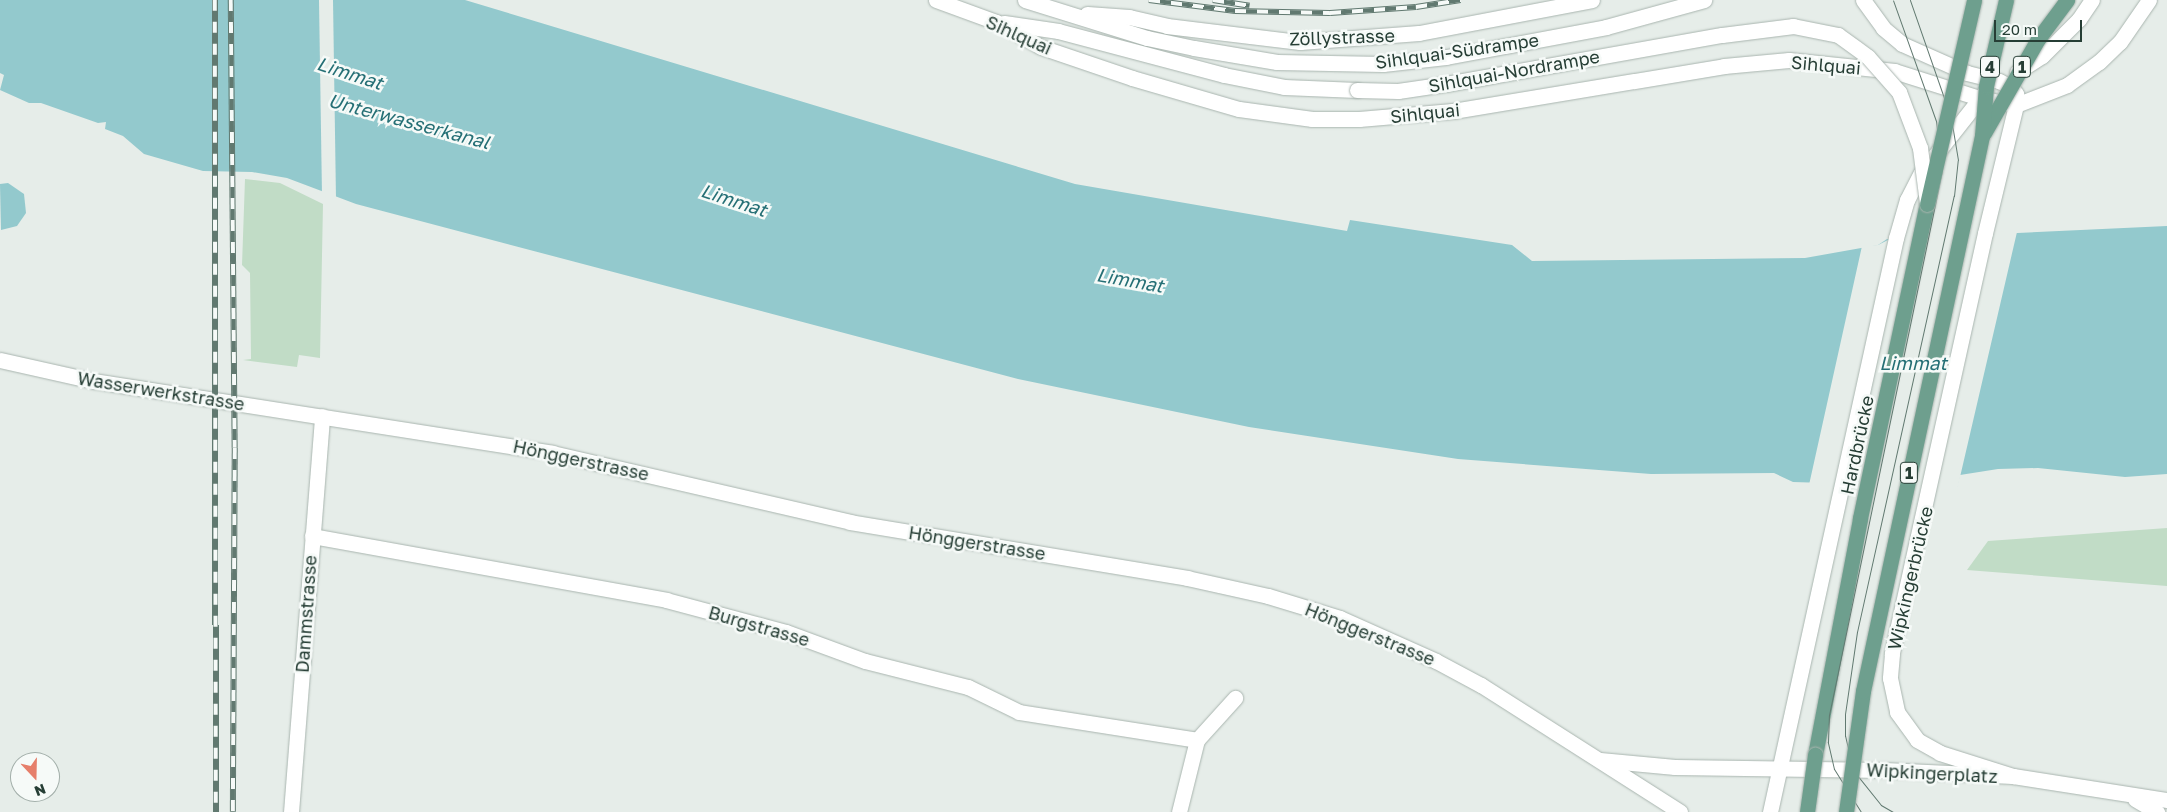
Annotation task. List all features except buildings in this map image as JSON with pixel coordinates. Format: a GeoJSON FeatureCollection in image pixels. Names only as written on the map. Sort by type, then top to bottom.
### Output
{"type":"FeatureCollection","features":[{"type":"Feature","properties":{"kind":"main road","name":"Hardbrücke"},"geometry":{"type":"LineString","coordinates":[[1808,812],[1860,518],[1927,204],[1974,0]]}},
{"type":"Feature","properties":{"kind":"main road","name":"4"},"geometry":{"type":"LineString","coordinates":[[1982,136],[1986,86],[2006,0]]}},
{"type":"Feature","properties":{"kind":"main road","name":"1"},"geometry":{"type":"LineString","coordinates":[[1846,812],[1864,691],[1982,136],[2038,39],[2067,0]]}},
{"type":"Feature","properties":{"kind":"street","name":"Sihlquai"},"geometry":{"type":"LineString","coordinates":[[936,0],[996,22],[1041,47],[1190,96],[1239,108],[1312,119],[1368,119],[1453,111],[1724,66],[1789,60],[1894,71],[1979,98],[2016,105]]}},
{"type":"Feature","properties":{"kind":"street","name":"Sihlquai"},"geometry":{"type":"LineString","coordinates":[[1025,0],[1064,6]]}},
{"type":"Feature","properties":{"kind":"street","name":"Zöllystrasse"},"geometry":{"type":"LineString","coordinates":[[1064,6],[1129,17],[1167,26],[1300,42],[1419,33],[1592,0]]}},
{"type":"Feature","properties":{"kind":"street","name":"Sihlquai-Südrampe"},"geometry":{"type":"LineString","coordinates":[[1064,6],[1147,38],[1277,62],[1383,64],[1446,56],[1606,27],[1704,0]]}},
{"type":"Feature","properties":{"kind":"street"},"geometry":{"type":"LineString","coordinates":[[1863,0],[1883,28],[1921,54],[1967,73],[1999,81],[2011,87],[2016,94],[2016,105],[2067,85],[2099,62],[2120,42],[2149,0]]}},
{"type":"Feature","properties":{"kind":"street"},"geometry":{"type":"LineString","coordinates":[[1770,812],[1896,238],[1907,200],[1922,173],[1979,98],[1999,81],[2042,56],[2079,19],[2092,0]]}},
{"type":"Feature","properties":{"kind":"street","name":"Sihlquai-Nordrampe"},"geometry":{"type":"LineString","coordinates":[[996,22],[1058,31],[1224,75],[1284,87],[1357,90],[1398,90],[1446,84],[1722,35],[1793,26],[1838,36],[1868,57],[1899,92],[1920,148],[1927,204]]}},
{"type":"Feature","properties":{"kind":"street","name":"Wipkingerbrücke"},"geometry":{"type":"LineString","coordinates":[[2013,776],[1928,747],[1909,732],[1897,712],[1890,678],[1892,654],[1918,544],[1985,233],[2016,105]]}},
{"type":"Feature","properties":{"kind":"street","name":"Wasserwerkstrasse"},"geometry":{"type":"LineString","coordinates":[[0,360],[94,381],[322,416]]}},
{"type":"Feature","properties":{"kind":"street","name":"Dammstrasse"},"geometry":{"type":"LineString","coordinates":[[292,812],[322,416]]}},
{"type":"Feature","properties":{"kind":"street","name":"Hönggerstrasse"},"geometry":{"type":"LineString","coordinates":[[322,416],[552,453],[850,522],[1187,578],[1268,596],[1340,618],[1436,661],[1481,685],[1680,812]]}},
{"type":"Feature","properties":{"kind":"street","name":"Burgstrasse"},"geometry":{"type":"LineString","coordinates":[[312,536],[666,600],[786,632],[865,661],[968,686],[1019,712],[1197,740]]}},
{"type":"Feature","properties":{"kind":"street"},"geometry":{"type":"LineString","coordinates":[[1179,812],[1197,740],[1235,698]]}},
{"type":"Feature","properties":{"kind":"street","name":"Hönggerstrasse"},"geometry":{"type":"LineString","coordinates":[[1599,760],[1675,767],[1778,769]]}},
{"type":"Feature","properties":{"kind":"street","name":"Wipkingerplatz"},"geometry":{"type":"LineString","coordinates":[[1778,769],[1884,770],[2013,776],[2167,800]]}},
{"type":"Feature","properties":{"kind":"street"},"geometry":{"type":"LineString","coordinates":[[2128,795],[2140,812]]}},
{"type":"Feature","properties":{"kind":"street","name":"Wipkingerplatz"},"geometry":{"type":"LineString","coordinates":[[2128,795],[2157,812]]}},
{"type":"Feature","properties":{"kind":"green space"},"geometry":{"type":"Polygon","coordinates":[[[245,179],[280,183],[323,204],[320,358],[299,355],[297,367],[243,360],[251,359],[250,273],[242,265],[245,179]]]}},
{"type":"Feature","properties":{"kind":"green space"},"geometry":{"type":"Polygon","coordinates":[[[2167,528],[2167,586],[1967,570],[1988,541],[2167,528]]]}},
{"type":"Feature","properties":{"kind":"water","name":"Limmat"},"geometry":{"type":"Polygon","coordinates":[[[0,0],[465,0],[1075,184],[1347,231],[1350,220],[1512,245],[1532,261],[1805,258],[1878,245],[1887,239],[2167,226],[2167,474],[2125,477],[2038,468],[1998,469],[1960,475],[1957,487],[1793,482],[1774,473],[1651,474],[1458,459],[1249,427],[1018,379],[356,204],[287,178],[252,172],[203,171],[144,154],[123,136],[105,129],[106,122],[98,123],[41,103],[29,103],[0,90],[4,75],[0,73],[0,0]]]}},
{"type":"Feature","properties":{"kind":"water"},"geometry":{"type":"Polygon","coordinates":[[[8,183],[24,194],[26,213],[17,226],[1,230],[0,184],[8,183]]]}},
{"type":"Feature","properties":{"kind":"pier"},"geometry":{"type":"Polygon","coordinates":[[[319,0],[333,0],[336,200],[322,196],[319,0]]]}},
{"type":"Feature","properties":{"kind":"pier"},"geometry":{"type":"Polygon","coordinates":[[[1980,231],[2017,232],[1957,490],[1809,485],[1862,246],[1878,245],[1896,236],[1980,231]]]}},
{"type":"Feature","properties":{"kind":"tram line"},"geometry":{"type":"LineString","coordinates":[[1861,812],[1834,769],[1828,742],[1829,715],[1942,171],[1936,121],[1893,0]]}},
{"type":"Feature","properties":{"kind":"tram line"},"geometry":{"type":"LineString","coordinates":[[1893,812],[1881,805],[1853,770],[1845,736],[1845,714],[1857,632],[1954,196],[1958,160],[1951,118],[1910,0]]}},
{"type":"Feature","properties":{"kind":"railway"},"geometry":{"type":"LineString","coordinates":[[215,0],[216,812]]}},
{"type":"Feature","properties":{"kind":"railway"},"geometry":{"type":"LineString","coordinates":[[231,0],[235,448],[233,812]]}},
{"type":"Feature","properties":{"kind":"railway"},"geometry":{"type":"LineString","coordinates":[[1149,0],[1235,11],[1330,13],[1416,7],[1460,0]]}},
{"type":"Feature","properties":{"kind":"railway"},"geometry":{"type":"LineString","coordinates":[[1213,0],[1250,6]]}},
{"type":"Feature","properties":{"kind":"water label","name":"Unterwasserkanal"},"geometry":{"type":"Point","coordinates":[409,121]}}]}
